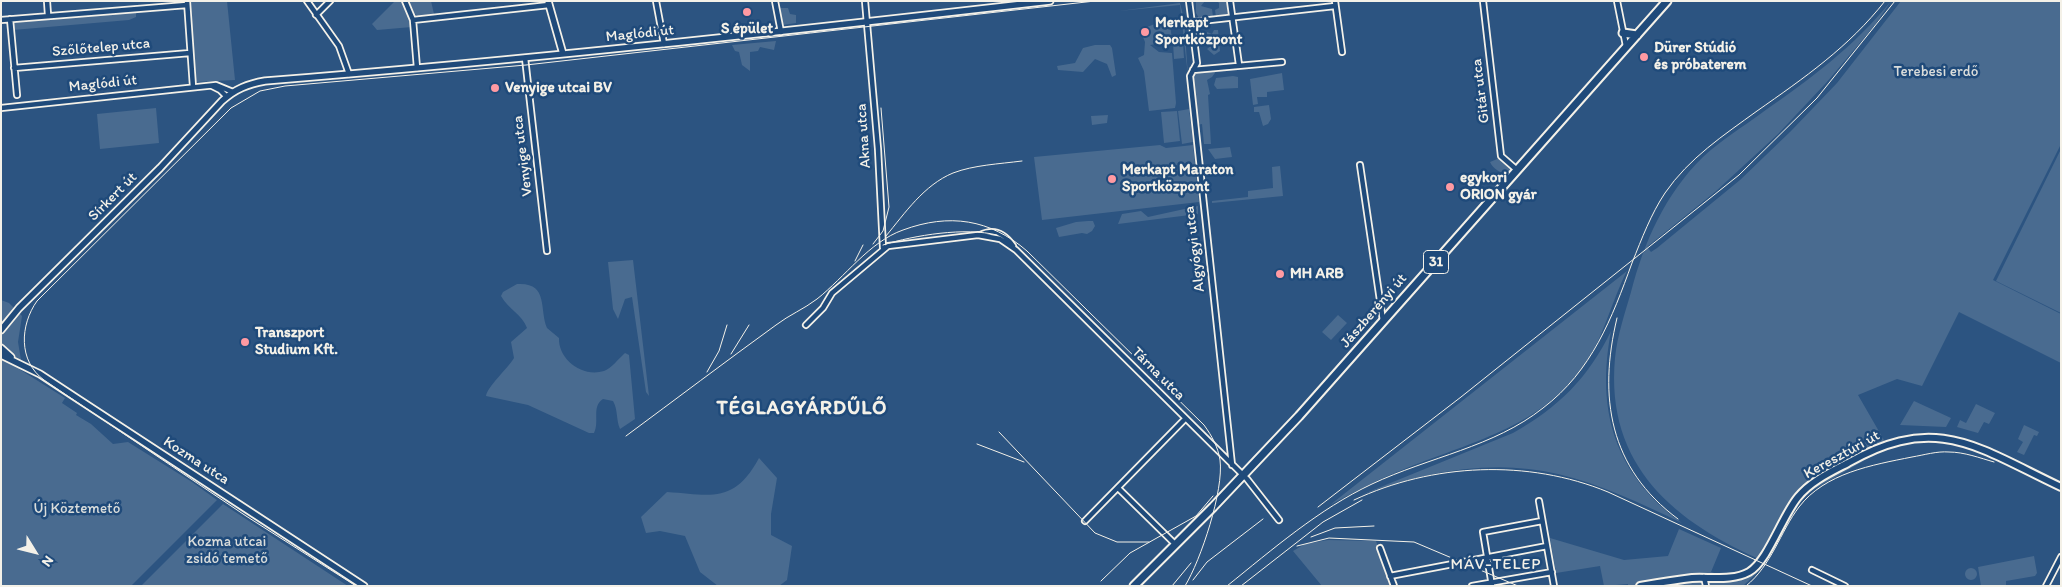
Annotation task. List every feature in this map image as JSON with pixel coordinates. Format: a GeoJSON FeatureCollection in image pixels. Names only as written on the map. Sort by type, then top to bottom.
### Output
{"type":"FeatureCollection","features":[{"type":"Feature","properties":{"kind":"main road","name":"Jászberényi út"},"geometry":{"type":"LineString","coordinates":[[1134,586],[1244,476],[1667,1]]}},
{"type":"Feature","properties":{"kind":"main road"},"geometry":{"type":"LineString","coordinates":[[1623,33],[1637,35]]}},
{"type":"Feature","properties":{"kind":"main road","name":"Keresztúri út"},"geometry":{"type":"LineString","coordinates":[[1640,586],[1704,578],[1734,577],[1752,570],[1762,559],[1788,511],[1805,490],[1862,454],[1898,440],[1927,436],[1965,442],[2061,487]]}},
{"type":"Feature","properties":{"kind":"street"},"geometry":{"type":"LineString","coordinates":[[47,1],[48,15]]}},
{"type":"Feature","properties":{"kind":"street"},"geometry":{"type":"LineString","coordinates":[[136,1],[136,9]]}},
{"type":"Feature","properties":{"kind":"street"},"geometry":{"type":"LineString","coordinates":[[307,1],[339,46],[349,74]]}},
{"type":"Feature","properties":{"kind":"street"},"geometry":{"type":"LineString","coordinates":[[316,15],[330,1]]}},
{"type":"Feature","properties":{"kind":"street"},"geometry":{"type":"LineString","coordinates":[[405,1],[413,20],[417,68]]}},
{"type":"Feature","properties":{"kind":"street"},"geometry":{"type":"LineString","coordinates":[[656,1],[664,44]]}},
{"type":"Feature","properties":{"kind":"street"},"geometry":{"type":"LineString","coordinates":[[776,1],[781,32]]}},
{"type":"Feature","properties":{"kind":"street","name":"Akna utca"},"geometry":{"type":"LineString","coordinates":[[865,1],[883,248]]}},
{"type":"Feature","properties":{"kind":"street","name":"Maglódi út"},"geometry":{"type":"LineString","coordinates":[[227,97],[233,92],[259,82],[664,44],[868,23],[1050,1]]}},
{"type":"Feature","properties":{"kind":"street","name":"Algyógyi utca"},"geometry":{"type":"LineString","coordinates":[[1189,1],[1197,63],[1190,76],[1200,188],[1232,465]]}},
{"type":"Feature","properties":{"kind":"street"},"geometry":{"type":"LineString","coordinates":[[1230,1],[1239,65]]}},
{"type":"Feature","properties":{"kind":"street","name":"Gitár utca"},"geometry":{"type":"LineString","coordinates":[[1483,1],[1501,156],[1517,170]]}},
{"type":"Feature","properties":{"kind":"street"},"geometry":{"type":"LineString","coordinates":[[1617,1],[1626,47]]}},
{"type":"Feature","properties":{"kind":"street"},"geometry":{"type":"LineString","coordinates":[[1,20],[187,3],[193,87]]}},
{"type":"Feature","properties":{"kind":"street"},"geometry":{"type":"LineString","coordinates":[[413,20],[548,3],[563,54]]}},
{"type":"Feature","properties":{"kind":"street"},"geometry":{"type":"LineString","coordinates":[[1192,22],[1335,3],[1342,52]]}},
{"type":"Feature","properties":{"kind":"street"},"geometry":{"type":"LineString","coordinates":[[10,19],[17,95]]}},
{"type":"Feature","properties":{"kind":"street","name":"Szőlőtelep utca"},"geometry":{"type":"LineString","coordinates":[[14,68],[190,53]]}},
{"type":"Feature","properties":{"kind":"street","name":"Venyige utca"},"geometry":{"type":"LineString","coordinates":[[525,58],[547,251]]}},
{"type":"Feature","properties":{"kind":"street"},"geometry":{"type":"LineString","coordinates":[[1193,70],[1282,62]]}},
{"type":"Feature","properties":{"kind":"street","name":"Maglódi út"},"geometry":{"type":"LineString","coordinates":[[1,108],[220,85],[233,92]]}},
{"type":"Feature","properties":{"kind":"street"},"geometry":{"type":"LineString","coordinates":[[208,86],[217,88],[227,97]]}},
{"type":"Feature","properties":{"kind":"street","name":"Sírkert út"},"geometry":{"type":"LineString","coordinates":[[1,330],[16,312],[160,168],[227,97]]}},
{"type":"Feature","properties":{"kind":"street"},"geometry":{"type":"LineString","coordinates":[[1360,165],[1383,321]]}},
{"type":"Feature","properties":{"kind":"street","name":"Tárna utca"},"geometry":{"type":"LineString","coordinates":[[883,248],[897,244],[978,235],[990,231],[998,232],[1007,238],[1016,250],[1244,476],[1278,520]]}},
{"type":"Feature","properties":{"kind":"street"},"geometry":{"type":"LineString","coordinates":[[806,325],[822,308],[832,293],[855,272],[879,255],[883,248]]}},
{"type":"Feature","properties":{"kind":"street","name":"Sírkert út"},"geometry":{"type":"LineString","coordinates":[[1,323],[16,312]]}},
{"type":"Feature","properties":{"kind":"street","name":"Kozma utca"},"geometry":{"type":"LineString","coordinates":[[1,348],[14,360]]}},
{"type":"Feature","properties":{"kind":"street","name":"Kozma utca"},"geometry":{"type":"LineString","coordinates":[[1,355],[14,360],[75,397],[364,586]]}},
{"type":"Feature","properties":{"kind":"street"},"geometry":{"type":"LineString","coordinates":[[1085,521],[1185,419]]}},
{"type":"Feature","properties":{"kind":"street"},"geometry":{"type":"LineString","coordinates":[[1118,488],[1176,545]]}},
{"type":"Feature","properties":{"kind":"street"},"geometry":{"type":"LineString","coordinates":[[1539,501],[1554,586]]}},
{"type":"Feature","properties":{"kind":"street"},"geometry":{"type":"LineString","coordinates":[[1492,584],[1483,532],[1542,521]]}},
{"type":"Feature","properties":{"kind":"street"},"geometry":{"type":"LineString","coordinates":[[1390,576],[1467,563],[1487,556],[1547,546]]}},
{"type":"Feature","properties":{"kind":"street"},"geometry":{"type":"LineString","coordinates":[[1380,548],[1394,586]]}},
{"type":"Feature","properties":{"kind":"street"},"geometry":{"type":"LineString","coordinates":[[2046,586],[2061,558]]}},
{"type":"Feature","properties":{"kind":"street"},"geometry":{"type":"LineString","coordinates":[[1812,570],[1846,586]]}},
{"type":"Feature","properties":{"kind":"street"},"geometry":{"type":"LineString","coordinates":[[1472,586],[1552,572]]}},
{"type":"Feature","properties":{"kind":"street"},"geometry":{"type":"LineString","coordinates":[[1704,578],[1706,586]]}},
{"type":"Feature","properties":{"kind":"green space"},"geometry":{"type":"Polygon","coordinates":[[[190,1],[227,1],[235,80],[196,82],[190,1]]]}},
{"type":"Feature","properties":{"kind":"green space"},"geometry":{"type":"Polygon","coordinates":[[[395,1],[404,1],[410,13],[412,27],[377,30],[372,24],[395,1]]]}},
{"type":"Feature","properties":{"kind":"green space"},"geometry":{"type":"Polygon","coordinates":[[[409,1],[431,1],[434,14],[419,17],[415,14],[409,1]]]}},
{"type":"Feature","properties":{"kind":"green space"},"geometry":{"type":"Polygon","coordinates":[[[1196,1],[1205,1],[1201,6],[1212,9],[1213,17],[1199,18],[1196,13],[1196,1]]]}},
{"type":"Feature","properties":{"kind":"green space"},"geometry":{"type":"Polygon","coordinates":[[[1217,1],[1227,1],[1228,14],[1216,17],[1215,10],[1219,8],[1217,1]]]}},
{"type":"Feature","properties":{"kind":"green space","name":"Terebesi erdő"},"geometry":{"type":"Polygon","coordinates":[[[1891,1],[1875,25],[1826,83],[1778,134],[1715,192],[1647,247],[1651,252],[1657,248],[1740,180],[1791,131],[1837,83],[1901,1],[2061,1],[2061,144],[1993,280],[2061,314],[2061,363],[1959,312],[1922,386],[1897,379],[1858,395],[1888,447],[1809,492],[1802,499],[1766,562],[1703,529],[1676,509],[1653,486],[1634,460],[1622,430],[1615,396],[1615,358],[1619,333],[1636,273],[1649,237],[1667,203],[1690,171],[1717,145],[1798,87],[1847,48],[1891,1]]]}},
{"type":"Feature","properties":{"kind":"green space"},"geometry":{"type":"Polygon","coordinates":[[[1180,3],[1184,19],[1188,76],[1180,5],[1119,11],[1180,3]]]}},
{"type":"Feature","properties":{"kind":"green space"},"geometry":{"type":"Polygon","coordinates":[[[780,8],[788,8],[790,14],[796,15],[796,23],[783,25],[780,8]]]}},
{"type":"Feature","properties":{"kind":"green space"},"geometry":{"type":"Polygon","coordinates":[[[136,11],[136,17],[129,20],[13,30],[13,23],[15,21],[136,11]]]}},
{"type":"Feature","properties":{"kind":"green space"},"geometry":{"type":"Polygon","coordinates":[[[1157,23],[1170,23],[1172,41],[1150,45],[1159,52],[1172,53],[1176,103],[1175,108],[1149,111],[1144,71],[1138,58],[1144,55],[1145,42],[1140,30],[1157,23]]]}},
{"type":"Feature","properties":{"kind":"green space"},"geometry":{"type":"Polygon","coordinates":[[[1214,30],[1218,30],[1220,51],[1214,55],[1207,49],[1213,44],[1212,41],[1207,42],[1207,32],[1212,34],[1214,30]]]}},
{"type":"Feature","properties":{"kind":"green space"},"geometry":{"type":"Polygon","coordinates":[[[776,41],[774,50],[760,47],[758,51],[750,52],[750,71],[742,65],[739,52],[735,51],[732,45],[776,41]]]}},
{"type":"Feature","properties":{"kind":"green space"},"geometry":{"type":"Polygon","coordinates":[[[1183,42],[1184,58],[1174,59],[1173,43],[1183,42]]]}},
{"type":"Feature","properties":{"kind":"green space"},"geometry":{"type":"Polygon","coordinates":[[[1095,45],[1110,45],[1116,75],[1112,77],[1107,64],[1095,59],[1083,72],[1058,70],[1057,66],[1075,63],[1083,48],[1095,45]]]}},
{"type":"Feature","properties":{"kind":"green space"},"geometry":{"type":"Polygon","coordinates":[[[1217,70],[1207,80],[1210,94],[1208,95],[1211,144],[1204,144],[1202,124],[1197,125],[1193,76],[1197,71],[1217,70]]]}},
{"type":"Feature","properties":{"kind":"green space"},"geometry":{"type":"Polygon","coordinates":[[[1282,73],[1284,90],[1267,92],[1267,97],[1257,97],[1258,104],[1253,105],[1250,79],[1282,73]]]}},
{"type":"Feature","properties":{"kind":"green space"},"geometry":{"type":"Polygon","coordinates":[[[1238,77],[1238,88],[1217,89],[1214,85],[1216,78],[1238,77]]]}},
{"type":"Feature","properties":{"kind":"green space"},"geometry":{"type":"Polygon","coordinates":[[[1269,105],[1271,119],[1268,124],[1263,126],[1259,112],[1254,112],[1254,107],[1269,105]]]}},
{"type":"Feature","properties":{"kind":"green space"},"geometry":{"type":"Polygon","coordinates":[[[156,108],[159,143],[100,149],[97,114],[156,108]]]}},
{"type":"Feature","properties":{"kind":"green space"},"geometry":{"type":"Polygon","coordinates":[[[1189,109],[1193,142],[1182,144],[1178,111],[1189,109]]]}},
{"type":"Feature","properties":{"kind":"green space"},"geometry":{"type":"Polygon","coordinates":[[[1177,111],[1180,141],[1164,143],[1161,112],[1177,111]]]}},
{"type":"Feature","properties":{"kind":"green space"},"geometry":{"type":"Polygon","coordinates":[[[1108,115],[1107,123],[1092,125],[1091,116],[1108,115]]]}},
{"type":"Feature","properties":{"kind":"green space"},"geometry":{"type":"Polygon","coordinates":[[[1160,145],[1166,148],[1193,145],[1199,202],[1042,220],[1034,157],[1160,145]]]}},
{"type":"Feature","properties":{"kind":"green space"},"geometry":{"type":"Polygon","coordinates":[[[1230,147],[1232,157],[1215,159],[1208,149],[1230,147]]]}},
{"type":"Feature","properties":{"kind":"green space"},"geometry":{"type":"Polygon","coordinates":[[[2061,149],[2061,313],[1996,281],[2061,149]]]}},
{"type":"Feature","properties":{"kind":"green space"},"geometry":{"type":"Polygon","coordinates":[[[1502,157],[1512,166],[1510,174],[1504,174],[1499,171],[1490,162],[1502,157]]]}},
{"type":"Feature","properties":{"kind":"green space"},"geometry":{"type":"Polygon","coordinates":[[[1280,166],[1283,196],[1212,203],[1212,201],[1248,197],[1248,191],[1273,188],[1272,167],[1280,166]]]}},
{"type":"Feature","properties":{"kind":"green space"},"geometry":{"type":"Polygon","coordinates":[[[1198,206],[1198,214],[1118,224],[1122,214],[1141,211],[1148,217],[1198,206]]]}},
{"type":"Feature","properties":{"kind":"green space"},"geometry":{"type":"Polygon","coordinates":[[[1093,221],[1095,226],[1087,234],[1082,233],[1059,237],[1056,228],[1076,222],[1093,221]]]}},
{"type":"Feature","properties":{"kind":"green space"},"geometry":{"type":"Polygon","coordinates":[[[633,260],[649,396],[646,392],[632,297],[625,299],[618,319],[613,309],[608,262],[633,260]]]}},
{"type":"Feature","properties":{"kind":"green space"},"geometry":{"type":"Polygon","coordinates":[[[1627,271],[1590,356],[1566,388],[1546,405],[1501,431],[1393,474],[1330,505],[1627,271]]]}},
{"type":"Feature","properties":{"kind":"green space"},"geometry":{"type":"Polygon","coordinates":[[[517,284],[534,287],[538,292],[547,328],[559,338],[563,353],[573,365],[588,372],[604,371],[625,353],[629,355],[635,419],[620,429],[613,401],[603,399],[597,406],[594,433],[589,433],[528,405],[486,396],[487,392],[514,358],[511,342],[527,328],[522,319],[507,305],[501,296],[503,292],[517,284]]]}},
{"type":"Feature","properties":{"kind":"green space","name":"Új Köztemető"},"geometry":{"type":"Polygon","coordinates":[[[1,300],[9,303],[22,316],[18,342],[21,360],[19,369],[65,398],[62,403],[77,413],[76,415],[91,424],[113,444],[128,442],[217,500],[131,586],[1,586],[1,300]]]}},
{"type":"Feature","properties":{"kind":"green space"},"geometry":{"type":"Polygon","coordinates":[[[1338,315],[1347,323],[1331,340],[1322,332],[1338,315]]]}},
{"type":"Feature","properties":{"kind":"green space"},"geometry":{"type":"Polygon","coordinates":[[[1611,331],[1606,387],[1609,414],[1615,438],[1626,462],[1640,483],[1659,504],[1682,523],[1590,483],[1533,469],[1508,467],[1458,470],[1409,480],[1361,495],[1513,433],[1529,423],[1571,390],[1593,363],[1611,331]]]}},
{"type":"Feature","properties":{"kind":"green space"},"geometry":{"type":"Polygon","coordinates":[[[1914,401],[1951,418],[1946,427],[1900,425],[1914,401]]]}},
{"type":"Feature","properties":{"kind":"green space"},"geometry":{"type":"Polygon","coordinates":[[[1976,404],[1995,413],[1989,424],[1984,422],[1978,433],[1957,427],[1960,420],[1966,423],[1976,404]]]}},
{"type":"Feature","properties":{"kind":"green space"},"geometry":{"type":"Polygon","coordinates":[[[2024,425],[2039,432],[2037,436],[2034,435],[2024,455],[2017,452],[2023,442],[2018,439],[2024,425]]]}},
{"type":"Feature","properties":{"kind":"green space"},"geometry":{"type":"Polygon","coordinates":[[[759,458],[777,478],[771,514],[771,535],[792,546],[787,580],[779,586],[718,586],[700,572],[685,536],[660,531],[646,533],[641,517],[667,492],[709,495],[731,490],[750,473],[759,458]]]}},
{"type":"Feature","properties":{"kind":"green space","name":"Kozma utcai zsidó temető"},"geometry":{"type":"Polygon","coordinates":[[[223,504],[348,586],[141,586],[223,504]]]}},
{"type":"Feature","properties":{"kind":"green space"},"geometry":{"type":"Polygon","coordinates":[[[1679,529],[1721,548],[1711,572],[1722,575],[1734,575],[1739,574],[1754,564],[1761,569],[1743,586],[1628,586],[1628,584],[1604,586],[1600,566],[1556,573],[1550,538],[1624,560],[1668,556],[1679,529]]]}},
{"type":"Feature","properties":{"kind":"green space"},"geometry":{"type":"Polygon","coordinates":[[[1328,540],[1376,541],[1391,586],[1322,586],[1293,551],[1305,544],[1328,540]]]}},
{"type":"Feature","properties":{"kind":"green space"},"geometry":{"type":"Polygon","coordinates":[[[2034,556],[2037,573],[2035,576],[2006,581],[2006,586],[1981,586],[1978,567],[2034,556]]]}},
{"type":"Feature","properties":{"kind":"green space"},"geometry":{"type":"Polygon","coordinates":[[[1969,568],[1973,568],[1977,574],[1973,580],[1969,580],[1965,576],[1965,572],[1969,568]]]}},
{"type":"Feature","properties":{"kind":"tram line"},"geometry":{"type":"LineString","coordinates":[[356,586],[246,516],[44,380],[36,372],[26,353],[24,342],[27,321],[37,301],[231,108],[260,91],[285,86],[526,65],[1095,1]]}},
{"type":"Feature","properties":{"kind":"railway"},"geometry":{"type":"LineString","coordinates":[[1227,586],[1297,530],[1333,505],[1372,484],[1504,433],[1543,408],[1560,393],[1575,377],[1598,342],[1617,304],[1639,244],[1651,218],[1674,180],[1696,158],[1732,129],[1825,61],[1856,33],[1885,1]]}},
{"type":"Feature","properties":{"kind":"railway"},"geometry":{"type":"LineString","coordinates":[[1318,507],[1461,397],[1739,175],[1817,98],[1895,1]]}},
{"type":"Feature","properties":{"kind":"railway"},"geometry":{"type":"LineString","coordinates":[[873,244],[883,231],[889,207],[881,108]]}},
{"type":"Feature","properties":{"kind":"railway"},"geometry":{"type":"LineString","coordinates":[[886,236],[916,200],[943,178],[969,168],[1022,161]]}},
{"type":"Feature","properties":{"kind":"railway"},"geometry":{"type":"LineString","coordinates":[[626,436],[781,321],[817,299],[879,243],[903,230],[937,222],[968,222],[984,226],[1013,240],[1027,251],[1204,425],[1212,437],[1220,460],[1215,506],[1198,560],[1185,586]]}},
{"type":"Feature","properties":{"kind":"railway"},"geometry":{"type":"LineString","coordinates":[[883,245],[940,233],[970,232],[997,235]]}},
{"type":"Feature","properties":{"kind":"railway"},"geometry":{"type":"LineString","coordinates":[[855,261],[863,245]]}},
{"type":"Feature","properties":{"kind":"railway"},"geometry":{"type":"LineString","coordinates":[[1617,318],[1611,347],[1609,376],[1610,403],[1615,429],[1623,454],[1637,477],[1655,499],[1678,519]]}},
{"type":"Feature","properties":{"kind":"railway"},"geometry":{"type":"LineString","coordinates":[[707,372],[719,351],[727,325]]}},
{"type":"Feature","properties":{"kind":"railway"},"geometry":{"type":"LineString","coordinates":[[731,354],[749,325]]}},
{"type":"Feature","properties":{"kind":"railway"},"geometry":{"type":"LineString","coordinates":[[999,432],[1095,533],[1117,542],[1149,542]]}},
{"type":"Feature","properties":{"kind":"railway"},"geometry":{"type":"LineString","coordinates":[[977,444],[1024,462]]}},
{"type":"Feature","properties":{"kind":"railway"},"geometry":{"type":"LineString","coordinates":[[1746,586],[1763,568],[1799,507],[1810,495],[1836,478],[1881,463],[1940,452],[1960,453],[1994,462]]}},
{"type":"Feature","properties":{"kind":"railway"},"geometry":{"type":"LineString","coordinates":[[1354,500],[1416,478],[1448,473],[1513,470],[1546,474],[1577,481],[1608,492],[1812,586]]}},
{"type":"Feature","properties":{"kind":"railway"},"geometry":{"type":"LineString","coordinates":[[1101,581],[1130,553],[1196,516],[1213,496]]}},
{"type":"Feature","properties":{"kind":"railway"},"geometry":{"type":"LineString","coordinates":[[1241,586],[1323,522],[1362,500]]}},
{"type":"Feature","properties":{"kind":"railway"},"geometry":{"type":"LineString","coordinates":[[1193,580],[1207,562],[1263,519]]}},
{"type":"Feature","properties":{"kind":"railway"},"geometry":{"type":"LineString","coordinates":[[1311,537],[1335,528],[1374,526]]}},
{"type":"Feature","properties":{"kind":"railway"},"geometry":{"type":"LineString","coordinates":[[1297,546],[1329,538],[1414,542],[1518,586]]}},
{"type":"Feature","properties":{"kind":"railway"},"geometry":{"type":"LineString","coordinates":[[1172,586],[1191,563]]}},
{"type":"Feature","properties":{"kind":"place","name":"S épület"},"geometry":{"type":"Point","coordinates":[747,12]}},
{"type":"Feature","properties":{"kind":"place","name":"Merkapt Sportközpont"},"geometry":{"type":"Point","coordinates":[1145,32]}},
{"type":"Feature","properties":{"kind":"place","name":"Dürer Stúdió és próbaterem"},"geometry":{"type":"Point","coordinates":[1644,57]}},
{"type":"Feature","properties":{"kind":"place","name":"Venyige utcai BV"},"geometry":{"type":"Point","coordinates":[495,88]}},
{"type":"Feature","properties":{"kind":"place","name":"Merkapt Maraton Sportközpont"},"geometry":{"type":"Point","coordinates":[1112,179]}},
{"type":"Feature","properties":{"kind":"place","name":"egykori ORION gyár"},"geometry":{"type":"Point","coordinates":[1450,187]}},
{"type":"Feature","properties":{"kind":"place","name":"MH ARB"},"geometry":{"type":"Point","coordinates":[1280,274]}},
{"type":"Feature","properties":{"kind":"place","name":"Transzport Studium Kft."},"geometry":{"type":"Point","coordinates":[245,342]}},
{"type":"Feature","properties":{"kind":"district","name":"TÉGLAGYÁRDŰLŐ"},"geometry":{"type":"Point","coordinates":[802,409]}},
{"type":"Feature","properties":{"kind":"district","name":"MÁV-TELEP"},"geometry":{"type":"Point","coordinates":[1496,565]}}]}
